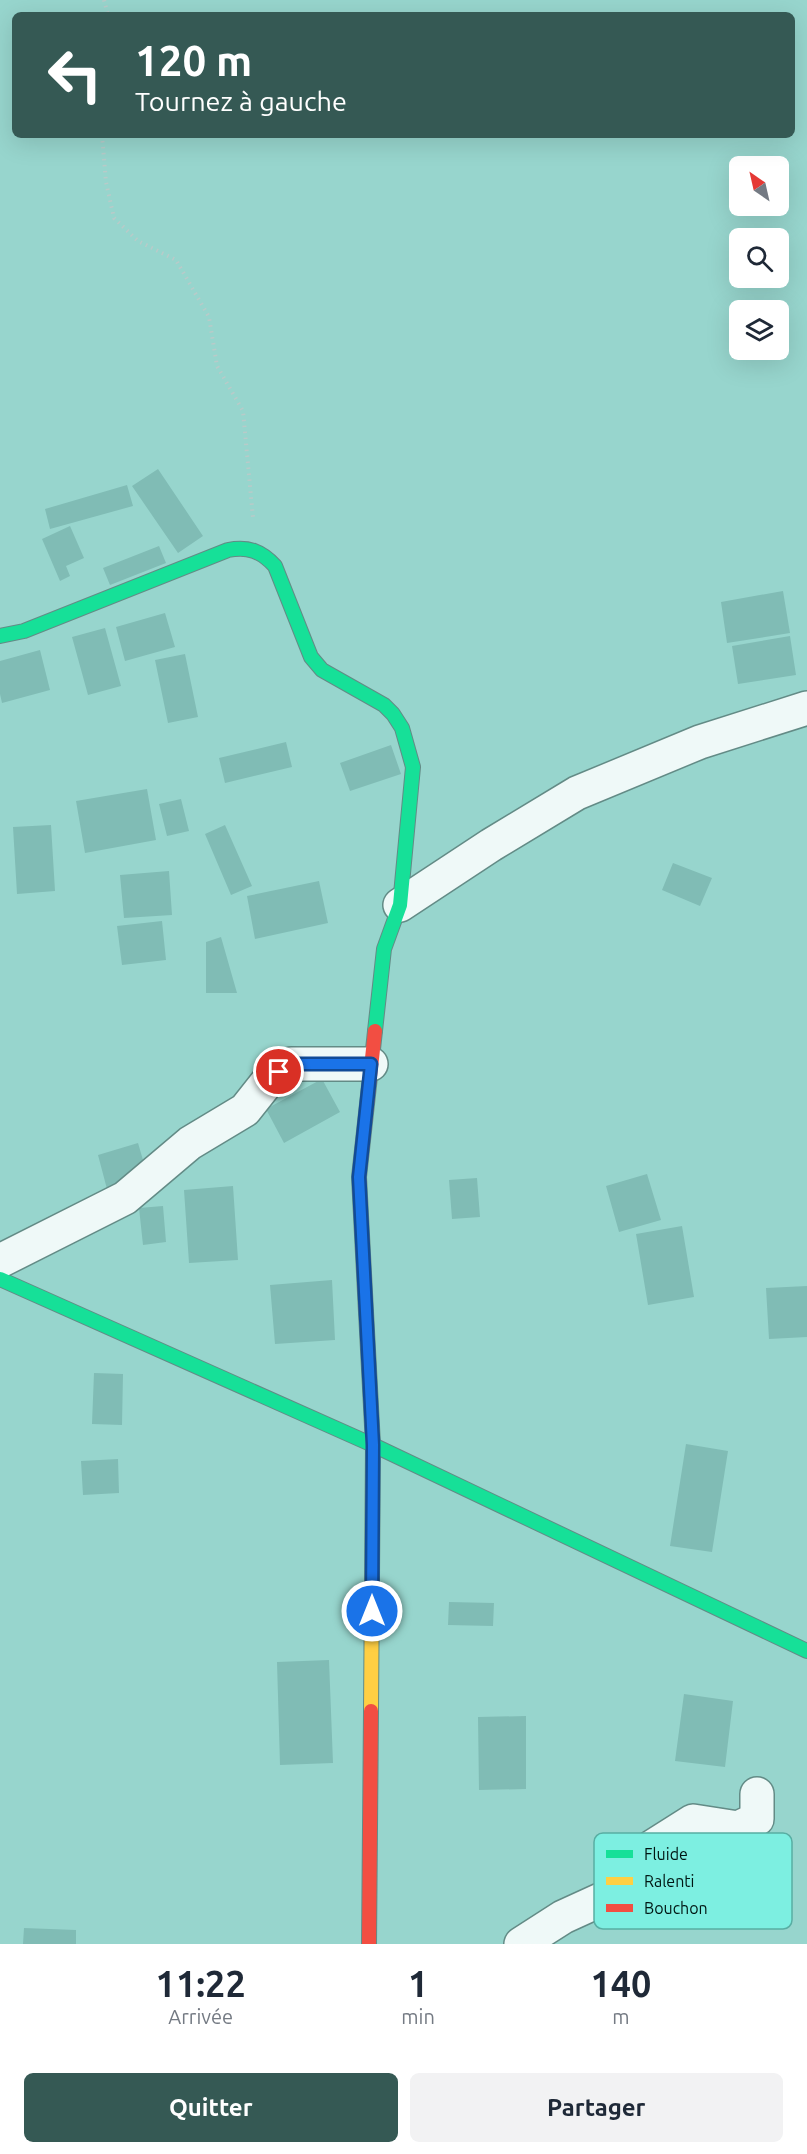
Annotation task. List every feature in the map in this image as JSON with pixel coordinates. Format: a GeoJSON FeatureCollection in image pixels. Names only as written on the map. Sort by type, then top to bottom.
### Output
{"type":"FeatureCollection","features":[{"type":"Feature","properties":{"kind":"street"},"geometry":{"type":"LineString","coordinates":[[0,636],[24,631],[228,550],[241,547],[255,548],[275,566],[311,657],[322,670],[384,705],[402,728],[413,767],[400,905],[384,949],[359,1177],[373,1445],[369,1944]]}},
{"type":"Feature","properties":{"kind":"street"},"geometry":{"type":"LineString","coordinates":[[400,905],[491,845],[577,793],[700,742],[807,708]]}},
{"type":"Feature","properties":{"kind":"street"},"geometry":{"type":"LineString","coordinates":[[0,1261],[125,1198],[190,1143],[245,1110],[268,1081],[291,1064],[371,1064]]}},
{"type":"Feature","properties":{"kind":"street"},"geometry":{"type":"LineString","coordinates":[[0,1279],[373,1445],[807,1651]]}},
{"type":"Feature","properties":{"kind":"street"},"geometry":{"type":"LineString","coordinates":[[674,1833],[693,1821],[738,1828],[757,1819],[757,1794]]}},
{"type":"Feature","properties":{"kind":"street"},"geometry":{"type":"LineString","coordinates":[[521,1944],[563,1917],[594,1903]]}},
{"type":"Feature","properties":{"kind":"path"},"geometry":{"type":"LineString","coordinates":[[102,138],[106,182],[114,218],[138,241],[176,260],[208,317],[217,366],[243,411],[255,548]]}},
{"type":"Feature","properties":{"kind":"building"},"geometry":{"type":"Polygon","coordinates":[[[158,469],[203,536],[178,553],[132,486],[158,469]]]}},
{"type":"Feature","properties":{"kind":"building"},"geometry":{"type":"Polygon","coordinates":[[[127,485],[133,506],[50,529],[45,509],[127,485]]]}},
{"type":"Feature","properties":{"kind":"building"},"geometry":{"type":"Polygon","coordinates":[[[70,526],[84,558],[66,566],[70,576],[60,581],[42,539],[70,526]]]}},
{"type":"Feature","properties":{"kind":"building"},"geometry":{"type":"Polygon","coordinates":[[[159,546],[166,563],[110,585],[103,568],[159,546]]]}},
{"type":"Feature","properties":{"kind":"building"},"geometry":{"type":"Polygon","coordinates":[[[783,591],[790,633],[727,643],[721,602],[783,591]]]}},
{"type":"Feature","properties":{"kind":"building"},"geometry":{"type":"Polygon","coordinates":[[[165,613],[175,647],[125,661],[116,627],[165,613]]]}},
{"type":"Feature","properties":{"kind":"building"},"geometry":{"type":"Polygon","coordinates":[[[105,628],[121,686],[88,695],[72,637],[105,628]]]}},
{"type":"Feature","properties":{"kind":"building"},"geometry":{"type":"Polygon","coordinates":[[[790,636],[796,675],[738,684],[732,646],[790,636]]]}},
{"type":"Feature","properties":{"kind":"building"},"geometry":{"type":"Polygon","coordinates":[[[40,650],[50,690],[2,703],[0,661],[40,650]]]}},
{"type":"Feature","properties":{"kind":"building"},"geometry":{"type":"Polygon","coordinates":[[[185,654],[198,717],[168,723],[155,660],[185,654]]]}},
{"type":"Feature","properties":{"kind":"building"},"geometry":{"type":"Polygon","coordinates":[[[286,742],[292,767],[225,783],[219,758],[286,742]]]}},
{"type":"Feature","properties":{"kind":"building"},"geometry":{"type":"Polygon","coordinates":[[[391,745],[401,774],[350,791],[340,763],[391,745]]]}},
{"type":"Feature","properties":{"kind":"building"},"geometry":{"type":"Polygon","coordinates":[[[147,789],[156,840],[85,853],[76,801],[147,789]]]}},
{"type":"Feature","properties":{"kind":"building"},"geometry":{"type":"Polygon","coordinates":[[[181,799],[189,831],[167,836],[159,804],[181,799]]]}},
{"type":"Feature","properties":{"kind":"building"},"geometry":{"type":"Polygon","coordinates":[[[51,825],[55,891],[17,894],[13,827],[51,825]]]}},
{"type":"Feature","properties":{"kind":"building"},"geometry":{"type":"Polygon","coordinates":[[[225,825],[252,886],[231,895],[205,834],[225,825]]]}},
{"type":"Feature","properties":{"kind":"building"},"geometry":{"type":"Polygon","coordinates":[[[673,863],[712,878],[700,906],[662,890],[673,863]]]}},
{"type":"Feature","properties":{"kind":"building"},"geometry":{"type":"Polygon","coordinates":[[[169,871],[172,915],[124,918],[120,875],[169,871]]]}},
{"type":"Feature","properties":{"kind":"building"},"geometry":{"type":"Polygon","coordinates":[[[319,881],[328,923],[255,939],[247,896],[319,881]]]}},
{"type":"Feature","properties":{"kind":"building"},"geometry":{"type":"Polygon","coordinates":[[[162,921],[166,960],[122,965],[117,926],[162,921]]]}},
{"type":"Feature","properties":{"kind":"building"},"geometry":{"type":"Polygon","coordinates":[[[221,937],[237,993],[206,993],[206,942],[221,937]]]}},
{"type":"Feature","properties":{"kind":"building"},"geometry":{"type":"Polygon","coordinates":[[[322,1079],[340,1112],[284,1143],[266,1109],[322,1079]]]}},
{"type":"Feature","properties":{"kind":"building"},"geometry":{"type":"Polygon","coordinates":[[[138,1143],[148,1177],[107,1189],[98,1155],[138,1143]]]}},
{"type":"Feature","properties":{"kind":"building"},"geometry":{"type":"Polygon","coordinates":[[[647,1174],[661,1220],[619,1232],[606,1186],[647,1174]]]}},
{"type":"Feature","properties":{"kind":"building"},"geometry":{"type":"Polygon","coordinates":[[[477,1178],[480,1217],[452,1219],[449,1180],[477,1178]]]}},
{"type":"Feature","properties":{"kind":"building"},"geometry":{"type":"Polygon","coordinates":[[[233,1186],[238,1260],[189,1263],[184,1190],[233,1186]]]}},
{"type":"Feature","properties":{"kind":"building"},"geometry":{"type":"Polygon","coordinates":[[[163,1206],[166,1242],[143,1245],[139,1208],[163,1206]]]}},
{"type":"Feature","properties":{"kind":"building"},"geometry":{"type":"Polygon","coordinates":[[[682,1226],[694,1297],[648,1305],[636,1234],[682,1226]]]}},
{"type":"Feature","properties":{"kind":"building"},"geometry":{"type":"Polygon","coordinates":[[[332,1280],[335,1340],[275,1344],[270,1285],[332,1280]]]}},
{"type":"Feature","properties":{"kind":"building"},"geometry":{"type":"Polygon","coordinates":[[[807,1286],[807,1337],[769,1339],[766,1288],[807,1286]]]}},
{"type":"Feature","properties":{"kind":"building"},"geometry":{"type":"Polygon","coordinates":[[[94,1373],[123,1374],[122,1425],[92,1424],[94,1373]]]}},
{"type":"Feature","properties":{"kind":"building"},"geometry":{"type":"Polygon","coordinates":[[[686,1444],[728,1451],[712,1552],[670,1546],[686,1444]]]}},
{"type":"Feature","properties":{"kind":"building"},"geometry":{"type":"Polygon","coordinates":[[[118,1459],[119,1493],[83,1495],[81,1461],[118,1459]]]}},
{"type":"Feature","properties":{"kind":"building"},"geometry":{"type":"Polygon","coordinates":[[[449,1602],[494,1603],[493,1626],[448,1625],[449,1602]]]}},
{"type":"Feature","properties":{"kind":"building"},"geometry":{"type":"Polygon","coordinates":[[[329,1660],[333,1763],[280,1765],[277,1662],[329,1660]]]}},
{"type":"Feature","properties":{"kind":"building"},"geometry":{"type":"Polygon","coordinates":[[[684,1694],[733,1701],[725,1767],[675,1761],[684,1694]]]}},
{"type":"Feature","properties":{"kind":"building"},"geometry":{"type":"Polygon","coordinates":[[[526,1716],[526,1789],[479,1790],[478,1717],[526,1716]]]}},
{"type":"Feature","properties":{"kind":"building"},"geometry":{"type":"Polygon","coordinates":[[[24,1928],[76,1930],[76,1944],[23,1944],[24,1928]]]}},
{"type":"Feature","properties":{"kind":"traffic: fast"},"geometry":{"type":"LineString","coordinates":[[0,636],[24,631],[228,550],[254,551],[275,566],[311,657],[322,670],[384,705],[393,714],[402,728],[413,767],[400,905],[384,949],[375,1031]]}},
{"type":"Feature","properties":{"kind":"traffic: fast"},"geometry":{"type":"LineString","coordinates":[[0,1279],[373,1445],[807,1651]]}},
{"type":"Feature","properties":{"kind":"traffic: slow"},"geometry":{"type":"LineString","coordinates":[[366,1312],[373,1445],[371,1711]]}},
{"type":"Feature","properties":{"kind":"traffic: jam"},"geometry":{"type":"LineString","coordinates":[[366,1312],[359,1177],[375,1031]]}},
{"type":"Feature","properties":{"kind":"traffic: jam"},"geometry":{"type":"LineString","coordinates":[[369,1944],[371,1711]]}},
{"type":"Feature","properties":{"kind":"route"},"geometry":{"type":"LineString","coordinates":[[279,1072],[291,1064],[371,1064],[359,1177],[373,1445],[372,1611]]}}]}
